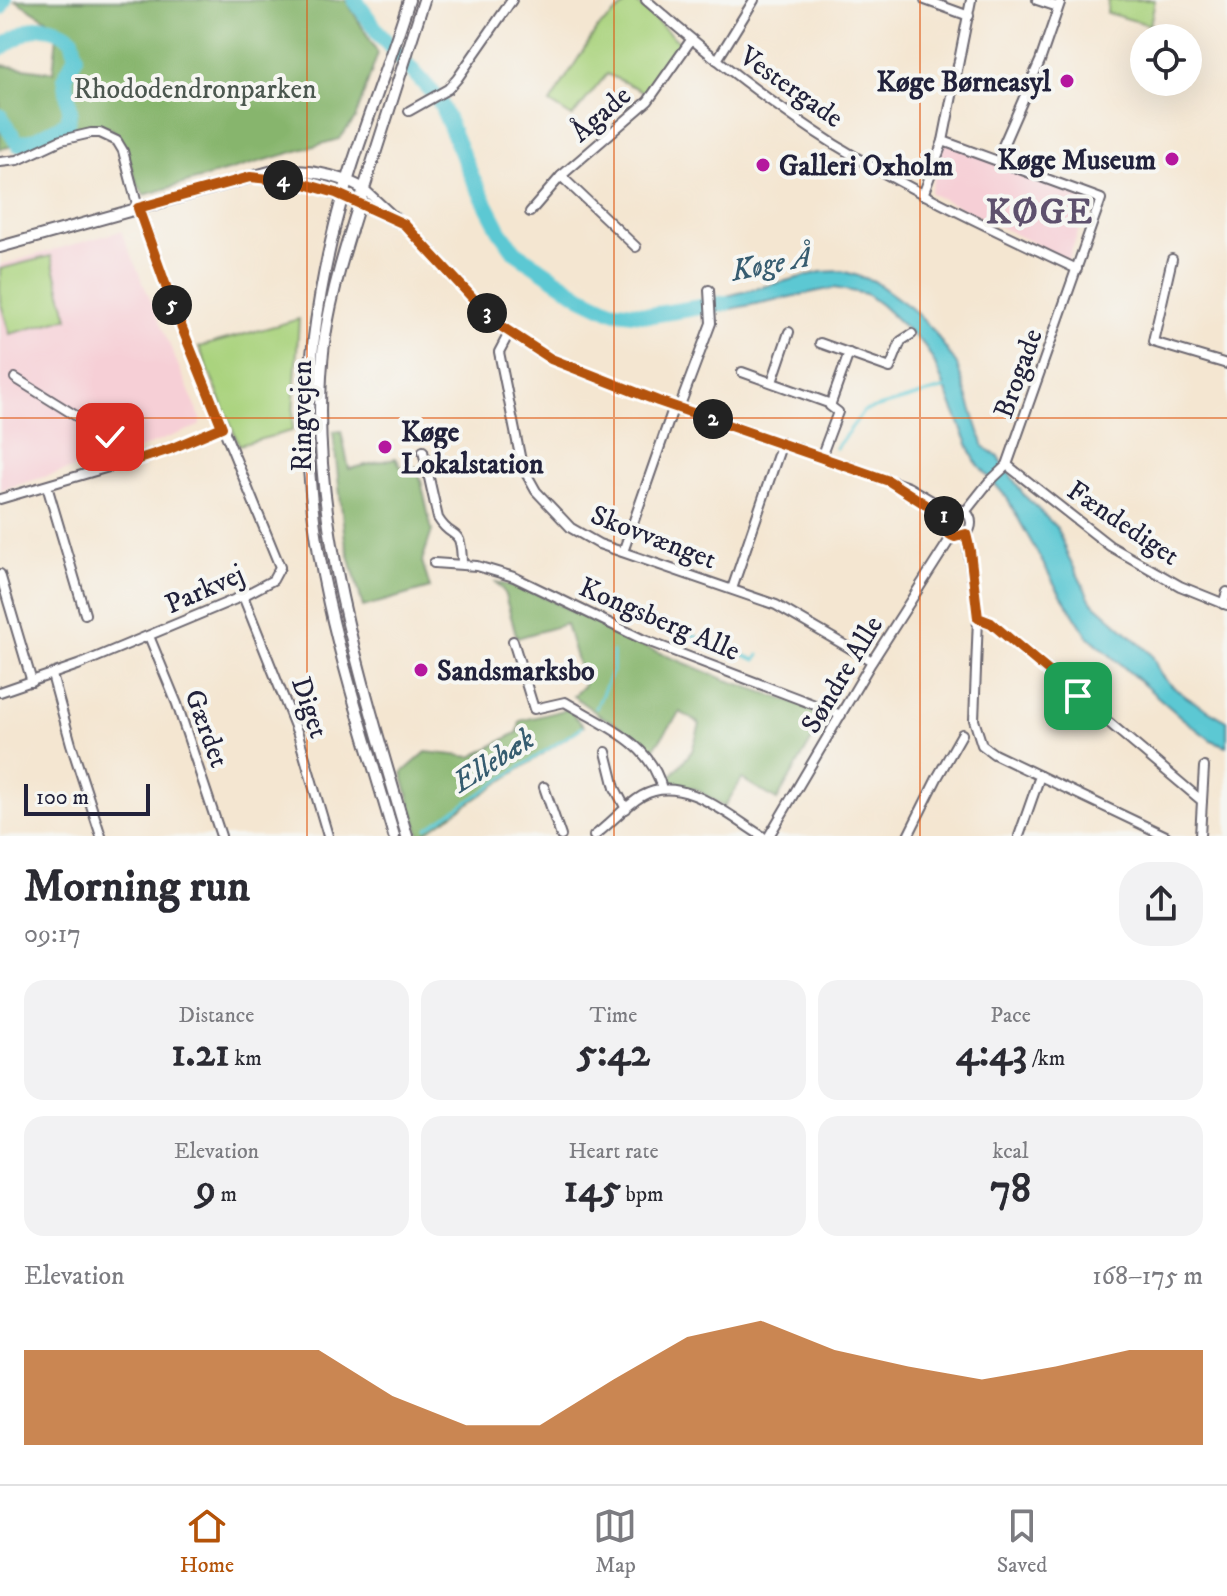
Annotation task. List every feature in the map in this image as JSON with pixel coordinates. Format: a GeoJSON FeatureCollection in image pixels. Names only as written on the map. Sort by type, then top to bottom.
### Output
{"type":"FeatureCollection","features":[{"type":"Feature","properties":{"kind":"main road","name":"Ringvejen"},"geometry":{"type":"LineString","coordinates":[[394,836],[330,609],[316,535],[309,467],[309,389],[313,337],[332,238],[409,0]]}},
{"type":"Feature","properties":{"kind":"main road","name":"Ringvejen"},"geometry":{"type":"LineString","coordinates":[[407,836],[348,617],[330,533],[323,470],[321,391],[333,293],[424,0]]}},
{"type":"Feature","properties":{"kind":"main road"},"geometry":{"type":"LineString","coordinates":[[0,247],[273,171],[300,170],[349,181],[364,189]]}},
{"type":"Feature","properties":{"kind":"main road"},"geometry":{"type":"LineString","coordinates":[[250,177],[298,182],[344,196],[359,204]]}},
{"type":"Feature","properties":{"kind":"street"},"geometry":{"type":"LineString","coordinates":[[409,111],[448,89],[512,0]]}},
{"type":"Feature","properties":{"kind":"street","name":"Vestergade"},"geometry":{"type":"LineString","coordinates":[[646,0],[717,60],[833,143],[923,195],[1077,269]]}},
{"type":"Feature","properties":{"kind":"street"},"geometry":{"type":"LineString","coordinates":[[717,60],[754,0]]}},
{"type":"Feature","properties":{"kind":"street"},"geometry":{"type":"LineString","coordinates":[[925,0],[969,16]]}},
{"type":"Feature","properties":{"kind":"street"},"geometry":{"type":"LineString","coordinates":[[923,195],[943,141],[971,0]]}},
{"type":"Feature","properties":{"kind":"street"},"geometry":{"type":"LineString","coordinates":[[1001,150],[1040,61],[1060,3],[1037,0]]}},
{"type":"Feature","properties":{"kind":"street","name":"Ågade"},"geometry":{"type":"LineString","coordinates":[[530,212],[561,176],[648,101],[691,40]]}},
{"type":"Feature","properties":{"kind":"street","name":"Parkvej"},"geometry":{"type":"LineString","coordinates":[[0,162],[18,160],[61,140],[91,133],[111,136],[123,151],[138,208],[172,303],[280,567],[273,580],[243,596],[52,675],[0,692]]}},
{"type":"Feature","properties":{"kind":"street","name":"Brogade"},"geometry":{"type":"LineString","coordinates":[[943,141],[1101,199],[1007,465],[965,512]]}},
{"type":"Feature","properties":{"kind":"street"},"geometry":{"type":"LineString","coordinates":[[561,176],[636,247]]}},
{"type":"Feature","properties":{"kind":"street"},"geometry":{"type":"LineString","coordinates":[[364,189],[404,224],[470,296],[509,333],[562,365],[889,481],[947,514]]}},
{"type":"Feature","properties":{"kind":"street"},"geometry":{"type":"LineString","coordinates":[[359,204],[404,224]]}},
{"type":"Feature","properties":{"kind":"street"},"geometry":{"type":"LineString","coordinates":[[1172,259],[1153,342],[1227,364]]}},
{"type":"Feature","properties":{"kind":"street"},"geometry":{"type":"LineString","coordinates":[[623,552],[711,317],[709,290]]}},
{"type":"Feature","properties":{"kind":"street"},"geometry":{"type":"LineString","coordinates":[[772,382],[789,332]]}},
{"type":"Feature","properties":{"kind":"street","name":"Skovvænget"},"geometry":{"type":"LineString","coordinates":[[509,333],[499,352],[522,466],[528,479],[571,528],[583,537],[788,611],[872,661]]}},
{"type":"Feature","properties":{"kind":"street"},"geometry":{"type":"LineString","coordinates":[[820,343],[890,368],[901,341],[912,334]]}},
{"type":"Feature","properties":{"kind":"street"},"geometry":{"type":"LineString","coordinates":[[831,404],[849,353]]}},
{"type":"Feature","properties":{"kind":"street"},"geometry":{"type":"LineString","coordinates":[[742,372],[831,404],[838,412],[821,457]]}},
{"type":"Feature","properties":{"kind":"street"},"geometry":{"type":"LineString","coordinates":[[15,378],[110,437],[121,465]]}},
{"type":"Feature","properties":{"kind":"street"},"geometry":{"type":"LineString","coordinates":[[0,499],[121,465],[222,427]]}},
{"type":"Feature","properties":{"kind":"street"},"geometry":{"type":"LineString","coordinates":[[732,589],[782,443]]}},
{"type":"Feature","properties":{"kind":"street"},"geometry":{"type":"LineString","coordinates":[[423,451],[438,518],[442,525],[457,534],[461,542],[462,563]]}},
{"type":"Feature","properties":{"kind":"street","name":"Fændediget"},"geometry":{"type":"LineString","coordinates":[[1007,465],[1110,546],[1180,586],[1225,604]]}},
{"type":"Feature","properties":{"kind":"street"},"geometry":{"type":"LineString","coordinates":[[47,486],[85,614]]}},
{"type":"Feature","properties":{"kind":"street"},"geometry":{"type":"LineString","coordinates":[[966,534],[952,536],[943,526],[947,514],[957,509],[965,512],[971,523],[966,534],[978,618],[974,720],[979,740],[994,754],[1146,832],[1166,836]]}},
{"type":"Feature","properties":{"kind":"street","name":"Søndre Alle"},"geometry":{"type":"LineString","coordinates":[[769,836],[872,661],[952,536]]}},
{"type":"Feature","properties":{"kind":"street","name":"Kongsberg Alle"},"geometry":{"type":"LineString","coordinates":[[434,563],[462,563],[514,577],[642,639],[841,715]]}},
{"type":"Feature","properties":{"kind":"street"},"geometry":{"type":"LineString","coordinates":[[0,574],[32,682]]}},
{"type":"Feature","properties":{"kind":"street"},"geometry":{"type":"LineString","coordinates":[[1225,604],[1227,592]]}},
{"type":"Feature","properties":{"kind":"street","name":"Diget"},"geometry":{"type":"LineString","coordinates":[[243,596],[298,734],[328,836]]}},
{"type":"Feature","properties":{"kind":"street"},"geometry":{"type":"LineString","coordinates":[[978,618],[991,623],[1202,801]]}},
{"type":"Feature","properties":{"kind":"street","name":"Gærdet"},"geometry":{"type":"LineString","coordinates":[[149,636],[177,704],[221,836]]}},
{"type":"Feature","properties":{"kind":"street"},"geometry":{"type":"LineString","coordinates":[[513,641],[534,709],[565,702],[608,726],[646,754],[662,789]]}},
{"type":"Feature","properties":{"kind":"street"},"geometry":{"type":"LineString","coordinates":[[52,675],[101,836]]}},
{"type":"Feature","properties":{"kind":"street"},"geometry":{"type":"LineString","coordinates":[[908,836],[962,734]]}},
{"type":"Feature","properties":{"kind":"street"},"geometry":{"type":"LineString","coordinates":[[606,752],[615,788],[626,809]]}},
{"type":"Feature","properties":{"kind":"street"},"geometry":{"type":"LineString","coordinates":[[1200,836],[1204,767]]}},
{"type":"Feature","properties":{"kind":"street"},"geometry":{"type":"LineString","coordinates":[[1019,836],[1040,776]]}},
{"type":"Feature","properties":{"kind":"street"},"geometry":{"type":"LineString","coordinates":[[544,787],[561,836]]}},
{"type":"Feature","properties":{"kind":"street"},"geometry":{"type":"LineString","coordinates":[[594,836],[638,798],[662,789],[678,790],[698,797],[762,836]]}},
{"type":"Feature","properties":{"kind":"shaded area"},"geometry":{"type":"Polygon","coordinates":[[[943,139],[1092,195],[1068,260],[930,193],[943,139]]]}},
{"type":"Feature","properties":{"kind":"shaded area"},"geometry":{"type":"Polygon","coordinates":[[[121,231],[201,419],[199,426],[133,451],[0,490],[0,265],[121,231]]]}},
{"type":"Feature","properties":{"kind":"green space","name":"Rhododendronparken"},"geometry":{"type":"Polygon","coordinates":[[[15,0],[346,0],[378,53],[355,119],[339,139],[144,195],[123,144],[110,127],[0,149],[0,65],[53,72],[58,26],[15,0]]]}},
{"type":"Feature","properties":{"kind":"green space"},"geometry":{"type":"Polygon","coordinates":[[[631,0],[680,43],[647,93],[607,74],[572,117],[550,103],[597,29],[631,0]]]}},
{"type":"Feature","properties":{"kind":"green space"},"geometry":{"type":"Polygon","coordinates":[[[1155,0],[1150,24],[1107,13],[1108,1],[1155,0]]]}},
{"type":"Feature","properties":{"kind":"green space"},"geometry":{"type":"Polygon","coordinates":[[[51,256],[68,318],[10,334],[0,301],[0,269],[51,256]]]}},
{"type":"Feature","properties":{"kind":"green space"},"geometry":{"type":"Polygon","coordinates":[[[299,319],[292,431],[239,445],[199,347],[299,319]]]}},
{"type":"Feature","properties":{"kind":"green space"},"geometry":{"type":"Polygon","coordinates":[[[341,431],[349,469],[396,458],[401,467],[418,467],[432,531],[422,561],[430,588],[363,607],[345,540],[333,432],[341,431]]]}},
{"type":"Feature","properties":{"kind":"green space"},"geometry":{"type":"Polygon","coordinates":[[[496,582],[538,594],[645,647],[724,679],[827,714],[777,800],[742,779],[724,807],[696,789],[667,781],[692,751],[700,724],[680,712],[652,751],[641,738],[599,715],[573,696],[584,685],[566,624],[517,638],[504,592],[496,582]]]}},
{"type":"Feature","properties":{"kind":"green space"},"geometry":{"type":"Polygon","coordinates":[[[568,709],[584,726],[420,836],[402,773],[426,752],[472,757],[518,732],[520,721],[568,709]]]}},
{"type":"Feature","properties":{"kind":"water"},"geometry":{"type":"Polygon","coordinates":[[[842,271],[874,281],[911,308],[933,330],[957,365],[984,447],[998,457],[1024,495],[1057,528],[1091,601],[1149,652],[1161,675],[1175,689],[1227,721],[1227,746],[1211,740],[1182,718],[1087,635],[1055,585],[1007,498],[975,461],[924,345],[881,305],[866,294],[834,288],[716,312],[715,299],[821,272],[842,271]]]}},
{"type":"Feature","properties":{"kind":"waterway","name":"Køge Å"},"geometry":{"type":"LineString","coordinates":[[0,8],[4,0]]}},
{"type":"Feature","properties":{"kind":"waterway","name":"Køge Å"},"geometry":{"type":"LineString","coordinates":[[355,0],[380,35],[439,100],[472,177],[500,231],[515,252],[582,297],[609,310],[651,315],[726,303]]}},
{"type":"Feature","properties":{"kind":"waterway","name":"Køge Å"},"geometry":{"type":"LineString","coordinates":[[0,48],[26,32],[42,27],[51,28],[72,39],[76,56],[65,77],[70,111],[67,123],[34,140],[18,144],[0,116]]}},
{"type":"Feature","properties":{"kind":"waterway","name":"Ellebæk"},"geometry":{"type":"LineString","coordinates":[[836,448],[864,411],[946,388]]}},
{"type":"Feature","properties":{"kind":"waterway","name":"Ellebæk"},"geometry":{"type":"LineString","coordinates":[[634,618],[643,616],[756,660],[759,655]]}},
{"type":"Feature","properties":{"kind":"waterway","name":"Ellebæk"},"geometry":{"type":"LineString","coordinates":[[596,708],[613,669],[613,652]]}},
{"type":"Feature","properties":{"kind":"waterway","name":"Ellebæk"},"geometry":{"type":"LineString","coordinates":[[427,828],[582,727]]}},
{"type":"Feature","properties":{"kind":"place","name":"Køge Børneasyl"},"geometry":{"type":"Point","coordinates":[1067,81]}},
{"type":"Feature","properties":{"kind":"place","name":"Køge Museum"},"geometry":{"type":"Point","coordinates":[1172,159]}},
{"type":"Feature","properties":{"kind":"place","name":"Galleri Oxholm"},"geometry":{"type":"Point","coordinates":[763,165]}},
{"type":"Feature","properties":{"kind":"place","name":"Køge Lokalstation"},"geometry":{"type":"Point","coordinates":[385,447]}},
{"type":"Feature","properties":{"kind":"place","name":"Sandsmarksbo"},"geometry":{"type":"Point","coordinates":[421,670]}},
{"type":"Feature","properties":{"kind":"district","name":"KØGE"},"geometry":{"type":"Point","coordinates":[1040,210]}},
{"type":"Feature","properties":{"kind":"route"},"geometry":{"type":"LineString","coordinates":[[110,437],[121,465],[222,427],[138,208],[250,177],[298,182],[344,196],[391,221],[404,224],[496,323],[551,359],[658,401],[889,481],[945,517],[943,526],[948,533],[955,537],[966,534],[978,618],[991,623],[1078,696]]}}]}
